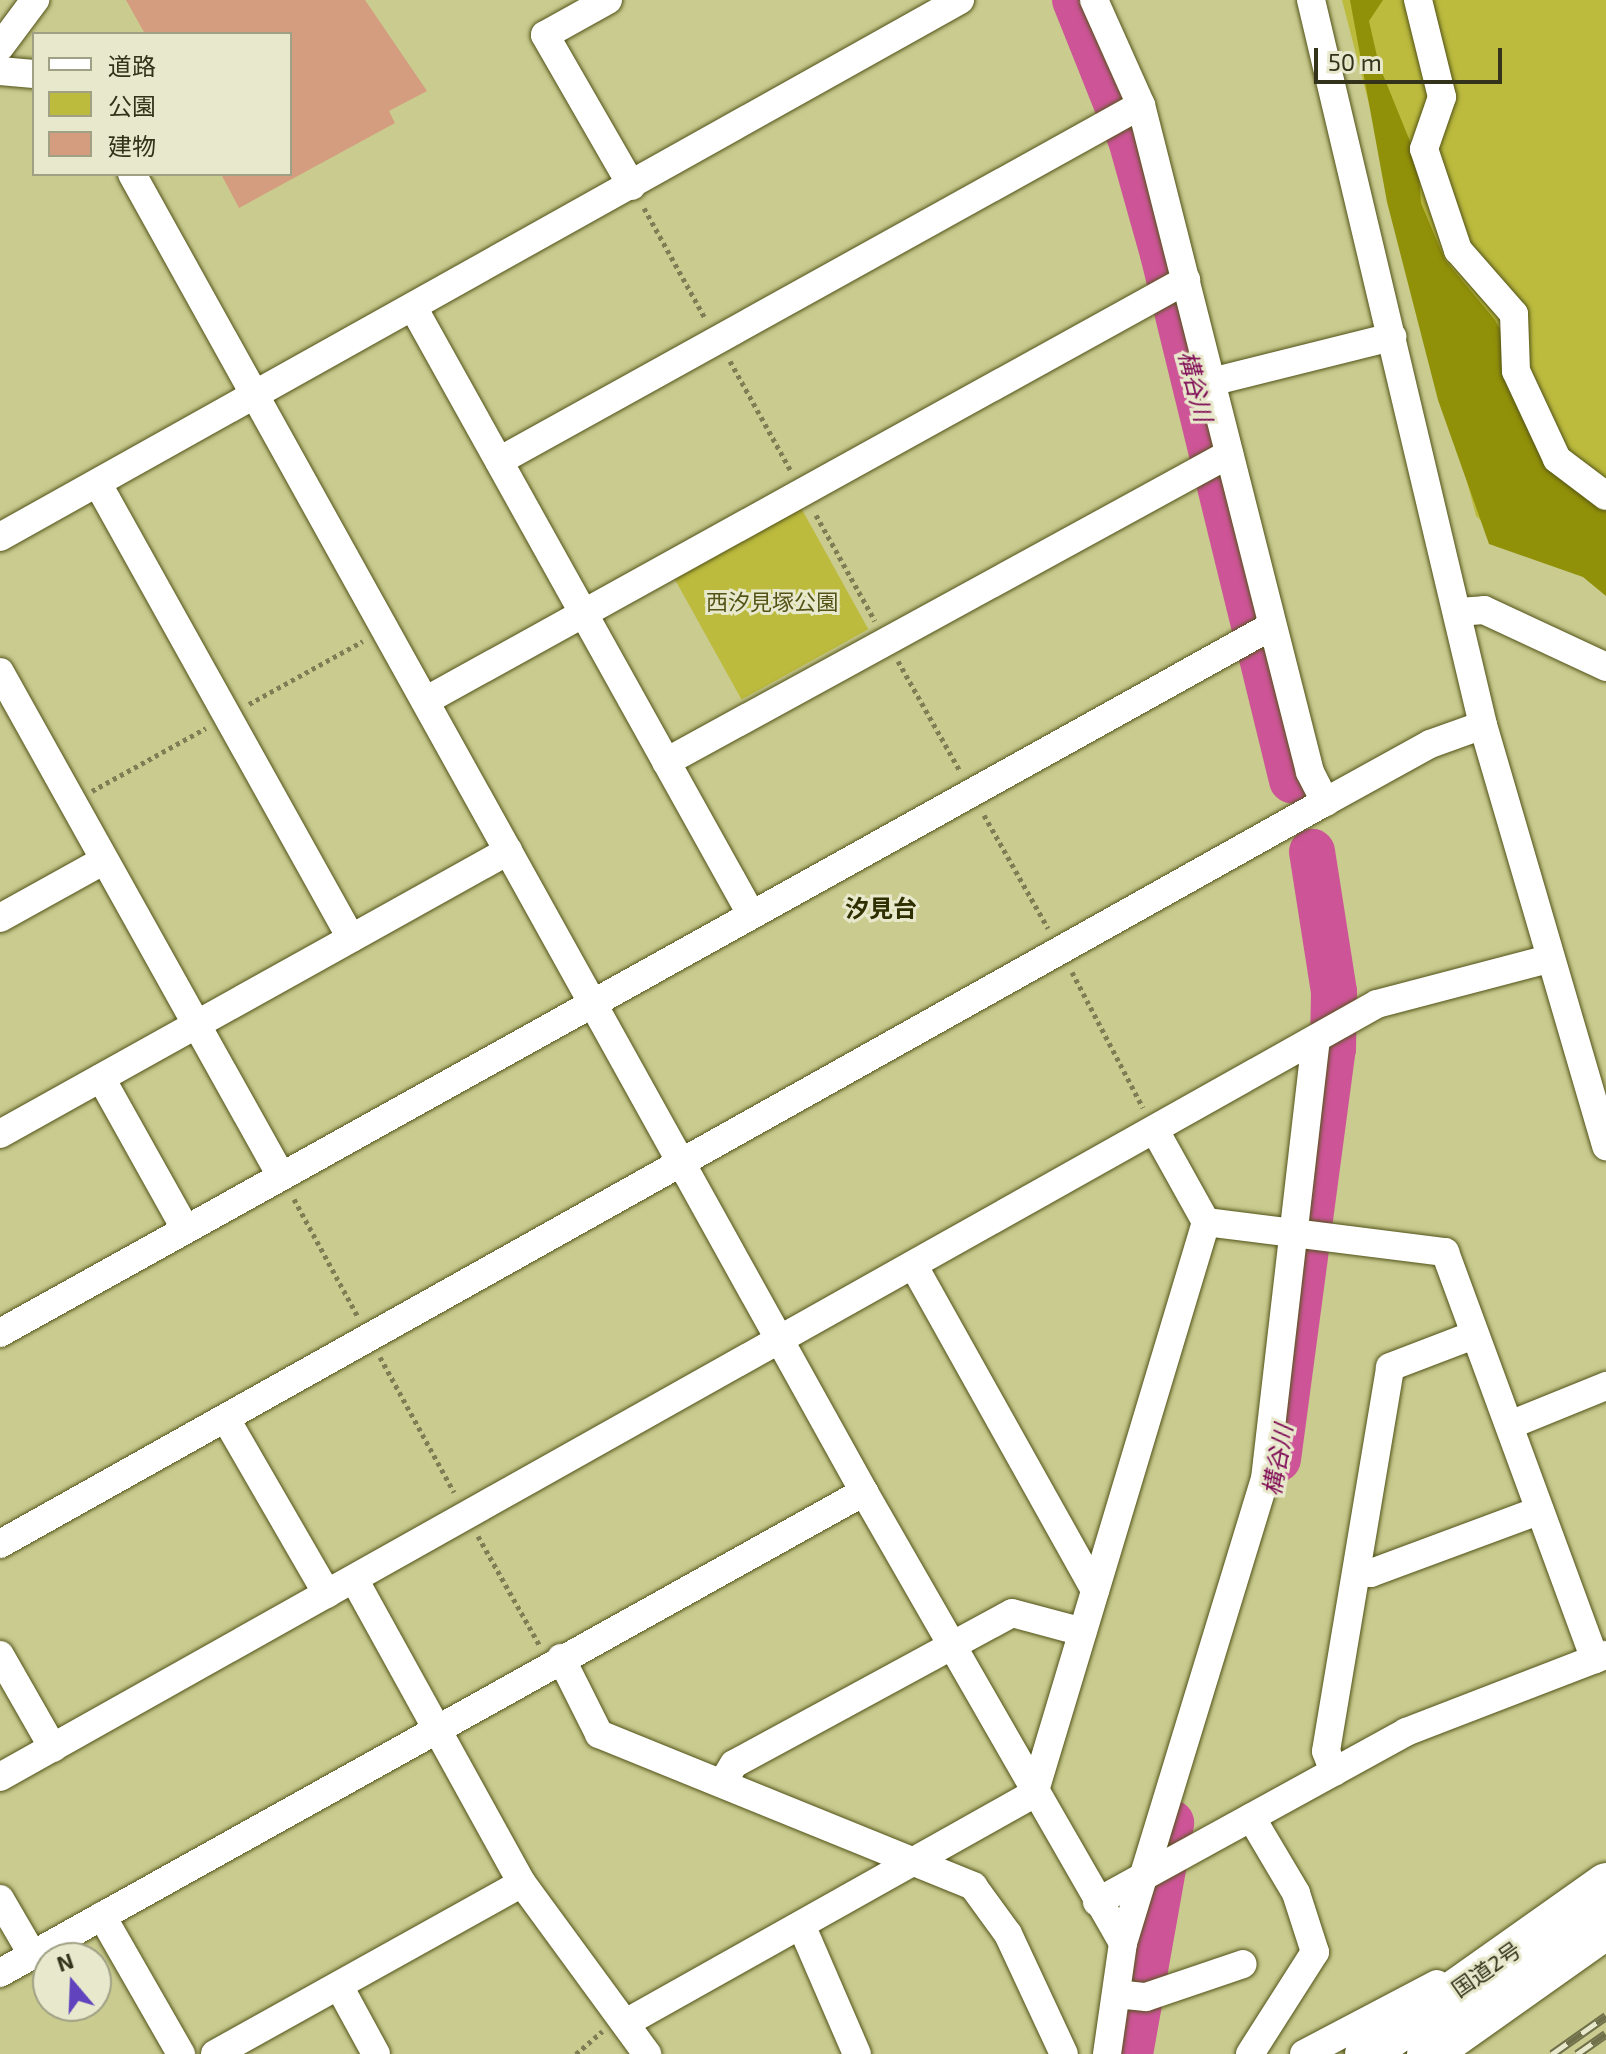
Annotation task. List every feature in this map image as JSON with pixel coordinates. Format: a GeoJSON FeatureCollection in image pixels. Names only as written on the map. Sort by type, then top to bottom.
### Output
{"type":"FeatureCollection","features":[{"type":"Feature","properties":{"kind":"highway","name":"国道2号"},"geometry":{"type":"LineString","coordinates":[[1366,2054],[1606,1884]]}},
{"type":"Feature","properties":{"kind":"highway","name":"国道2号"},"geometry":{"type":"LineString","coordinates":[[1428,2054],[1606,1928]]}},
{"type":"Feature","properties":{"kind":"street"},"geometry":{"type":"LineString","coordinates":[[0,47],[35,0]]}},
{"type":"Feature","properties":{"kind":"street"},"geometry":{"type":"LineString","coordinates":[[608,0],[545,35],[632,186]]}},
{"type":"Feature","properties":{"kind":"street"},"geometry":{"type":"LineString","coordinates":[[0,537],[960,0]]}},
{"type":"Feature","properties":{"kind":"street"},"geometry":{"type":"LineString","coordinates":[[1094,0],[1128,110],[1174,284],[1211,382],[1219,457],[1260,630],[1310,772],[1325,802]]}},
{"type":"Feature","properties":{"kind":"street"},"geometry":{"type":"LineString","coordinates":[[1311,0],[1483,725],[1606,1146]]}},
{"type":"Feature","properties":{"kind":"street"},"geometry":{"type":"LineString","coordinates":[[1418,0],[1442,97],[1424,149],[1458,250],[1514,314],[1516,371],[1557,459],[1606,496]]}},
{"type":"Feature","properties":{"kind":"street"},"geometry":{"type":"LineString","coordinates":[[0,71],[32,74]]}},
{"type":"Feature","properties":{"kind":"street"},"geometry":{"type":"LineString","coordinates":[[499,461],[1128,110]]}},
{"type":"Feature","properties":{"kind":"street"},"geometry":{"type":"LineString","coordinates":[[133,176],[784,1341],[864,1492],[1034,1794],[1123,1943],[1129,1996],[1107,2054]]}},
{"type":"Feature","properties":{"kind":"street"},"geometry":{"type":"LineString","coordinates":[[425,701],[1174,284]]}},
{"type":"Feature","properties":{"kind":"street"},"geometry":{"type":"LineString","coordinates":[[413,307],[751,914]]}},
{"type":"Feature","properties":{"kind":"street"},"geometry":{"type":"LineString","coordinates":[[1211,382],[1392,337]]}},
{"type":"Feature","properties":{"kind":"street"},"geometry":{"type":"LineString","coordinates":[[666,762],[1219,457]]}},
{"type":"Feature","properties":{"kind":"street"},"geometry":{"type":"LineString","coordinates":[[98,484],[351,938]]}},
{"type":"Feature","properties":{"kind":"street"},"geometry":{"type":"LineString","coordinates":[[1457,612],[1484,610],[1606,667]]}},
{"type":"Feature","properties":{"kind":"street"},"geometry":{"type":"LineString","coordinates":[[0,1333],[280,1174],[594,1003],[1260,630]]}},
{"type":"Feature","properties":{"kind":"street"},"geometry":{"type":"LineString","coordinates":[[0,672],[8,714],[103,861],[280,1174]]}},
{"type":"Feature","properties":{"kind":"street"},"geometry":{"type":"LineString","coordinates":[[0,1544],[371,1340],[1430,744],[1483,725]]}},
{"type":"Feature","properties":{"kind":"street"},"geometry":{"type":"LineString","coordinates":[[0,1134],[508,851]]}},
{"type":"Feature","properties":{"kind":"street"},"geometry":{"type":"LineString","coordinates":[[0,918],[103,861]]}},
{"type":"Feature","properties":{"kind":"street"},"geometry":{"type":"LineString","coordinates":[[0,1777],[1157,1134],[1329,1032],[1414,989],[1549,959]]}},
{"type":"Feature","properties":{"kind":"street"},"geometry":{"type":"LineString","coordinates":[[1123,1943],[1156,1868],[1265,1479],[1305,1231],[1329,1032]]}},
{"type":"Feature","properties":{"kind":"street"},"geometry":{"type":"LineString","coordinates":[[101,1078],[185,1228]]}},
{"type":"Feature","properties":{"kind":"street"},"geometry":{"type":"LineString","coordinates":[[629,2021],[802,1927],[915,1859],[1034,1794],[1206,1222],[1157,1134]]}},
{"type":"Feature","properties":{"kind":"street"},"geometry":{"type":"LineString","coordinates":[[1097,1902],[1406,1732],[1601,1657],[1540,1510],[1445,1252],[1305,1231],[1206,1222]]}},
{"type":"Feature","properties":{"kind":"street"},"geometry":{"type":"LineString","coordinates":[[915,1268],[1095,1590]]}},
{"type":"Feature","properties":{"kind":"street"},"geometry":{"type":"LineString","coordinates":[[1334,1772],[1326,1751],[1390,1367],[1474,1335]]}},
{"type":"Feature","properties":{"kind":"street"},"geometry":{"type":"LineString","coordinates":[[1510,1425],[1606,1386]]}},
{"type":"Feature","properties":{"kind":"street"},"geometry":{"type":"LineString","coordinates":[[226,1419],[327,1594]]}},
{"type":"Feature","properties":{"kind":"street"},"geometry":{"type":"LineString","coordinates":[[54,1942],[864,1492]]}},
{"type":"Feature","properties":{"kind":"street"},"geometry":{"type":"LineString","coordinates":[[1357,1572],[1371,1573],[1540,1510]]}},
{"type":"Feature","properties":{"kind":"street"},"geometry":{"type":"LineString","coordinates":[[354,1579],[522,1883],[629,2021],[647,2054]]}},
{"type":"Feature","properties":{"kind":"street"},"geometry":{"type":"LineString","coordinates":[[723,1782],[734,1764],[1012,1613],[1083,1632]]}},
{"type":"Feature","properties":{"kind":"street"},"geometry":{"type":"LineString","coordinates":[[0,1655],[53,1748]]}},
{"type":"Feature","properties":{"kind":"street"},"geometry":{"type":"LineString","coordinates":[[556,1662],[599,1734],[915,1859],[973,1886],[1008,1934],[1064,2054]]}},
{"type":"Feature","properties":{"kind":"street"},"geometry":{"type":"LineString","coordinates":[[1250,2054],[1315,1952],[1296,1893],[1251,1817]]}},
{"type":"Feature","properties":{"kind":"street"},"geometry":{"type":"LineString","coordinates":[[215,2054],[522,1883]]}},
{"type":"Feature","properties":{"kind":"street"},"geometry":{"type":"LineString","coordinates":[[0,1899],[32,1954],[0,1973]]}},
{"type":"Feature","properties":{"kind":"street"},"geometry":{"type":"LineString","coordinates":[[102,1916],[181,2054]]}},
{"type":"Feature","properties":{"kind":"street"},"geometry":{"type":"LineString","coordinates":[[802,1927],[857,2054]]}},
{"type":"Feature","properties":{"kind":"street"},"geometry":{"type":"LineString","coordinates":[[1304,2054],[1507,1954]]}},
{"type":"Feature","properties":{"kind":"street"},"geometry":{"type":"LineString","coordinates":[[1129,1996],[1243,1964]]}},
{"type":"Feature","properties":{"kind":"street"},"geometry":{"type":"LineString","coordinates":[[339,1986],[376,2054]]}},
{"type":"Feature","properties":{"kind":"path"},"geometry":{"type":"LineString","coordinates":[[280,1174],[467,1516],[556,1662]]}},
{"type":"Feature","properties":{"kind":"green space"},"geometry":{"type":"Polygon","coordinates":[[[1342,0],[1606,0],[1606,572],[1504,542],[1476,516],[1342,0]]]}},
{"type":"Feature","properties":{"kind":"green space","name":"西汐見塚公園"},"geometry":{"type":"Polygon","coordinates":[[[800,506],[868,629],[742,700],[673,576],[800,506]]]}},
{"type":"Feature","properties":{"kind":"shaded area"},"geometry":{"type":"Polygon","coordinates":[[[1350,0],[1383,0],[1369,21],[1379,65],[1418,161],[1421,203],[1445,260],[1495,320],[1509,347],[1512,379],[1606,498],[1606,596],[1583,577],[1489,544],[1438,400],[1387,202],[1350,0]]]}},
{"type":"Feature","properties":{"kind":"building"},"geometry":{"type":"Polygon","coordinates":[[[126,0],[365,0],[427,91],[389,111],[395,123],[239,208],[222,176],[292,176],[292,32],[144,32],[126,0]]]}},
{"type":"Feature","properties":{"kind":"waterway","name":"構谷川"},"geometry":{"type":"LineString","coordinates":[[1075,0],[1131,140],[1163,254],[1292,780]]}},
{"type":"Feature","properties":{"kind":"waterway","name":"構谷川"},"geometry":{"type":"LineString","coordinates":[[1278,1459],[1333,1049],[1334,992],[1312,852]]}},
{"type":"Feature","properties":{"kind":"waterway","name":"構谷川"},"geometry":{"type":"LineString","coordinates":[[1130,2054],[1171,1823]]}},
{"type":"Feature","properties":{"kind":"railway"},"geometry":{"type":"LineString","coordinates":[[1552,2054],[1606,2016]]}},
{"type":"Feature","properties":{"kind":"railway"},"geometry":{"type":"LineString","coordinates":[[1577,2054],[1606,2034]]}},
{"type":"Feature","properties":{"kind":"district","name":"汐見台"},"geometry":{"type":"Point","coordinates":[881,908]}}]}
